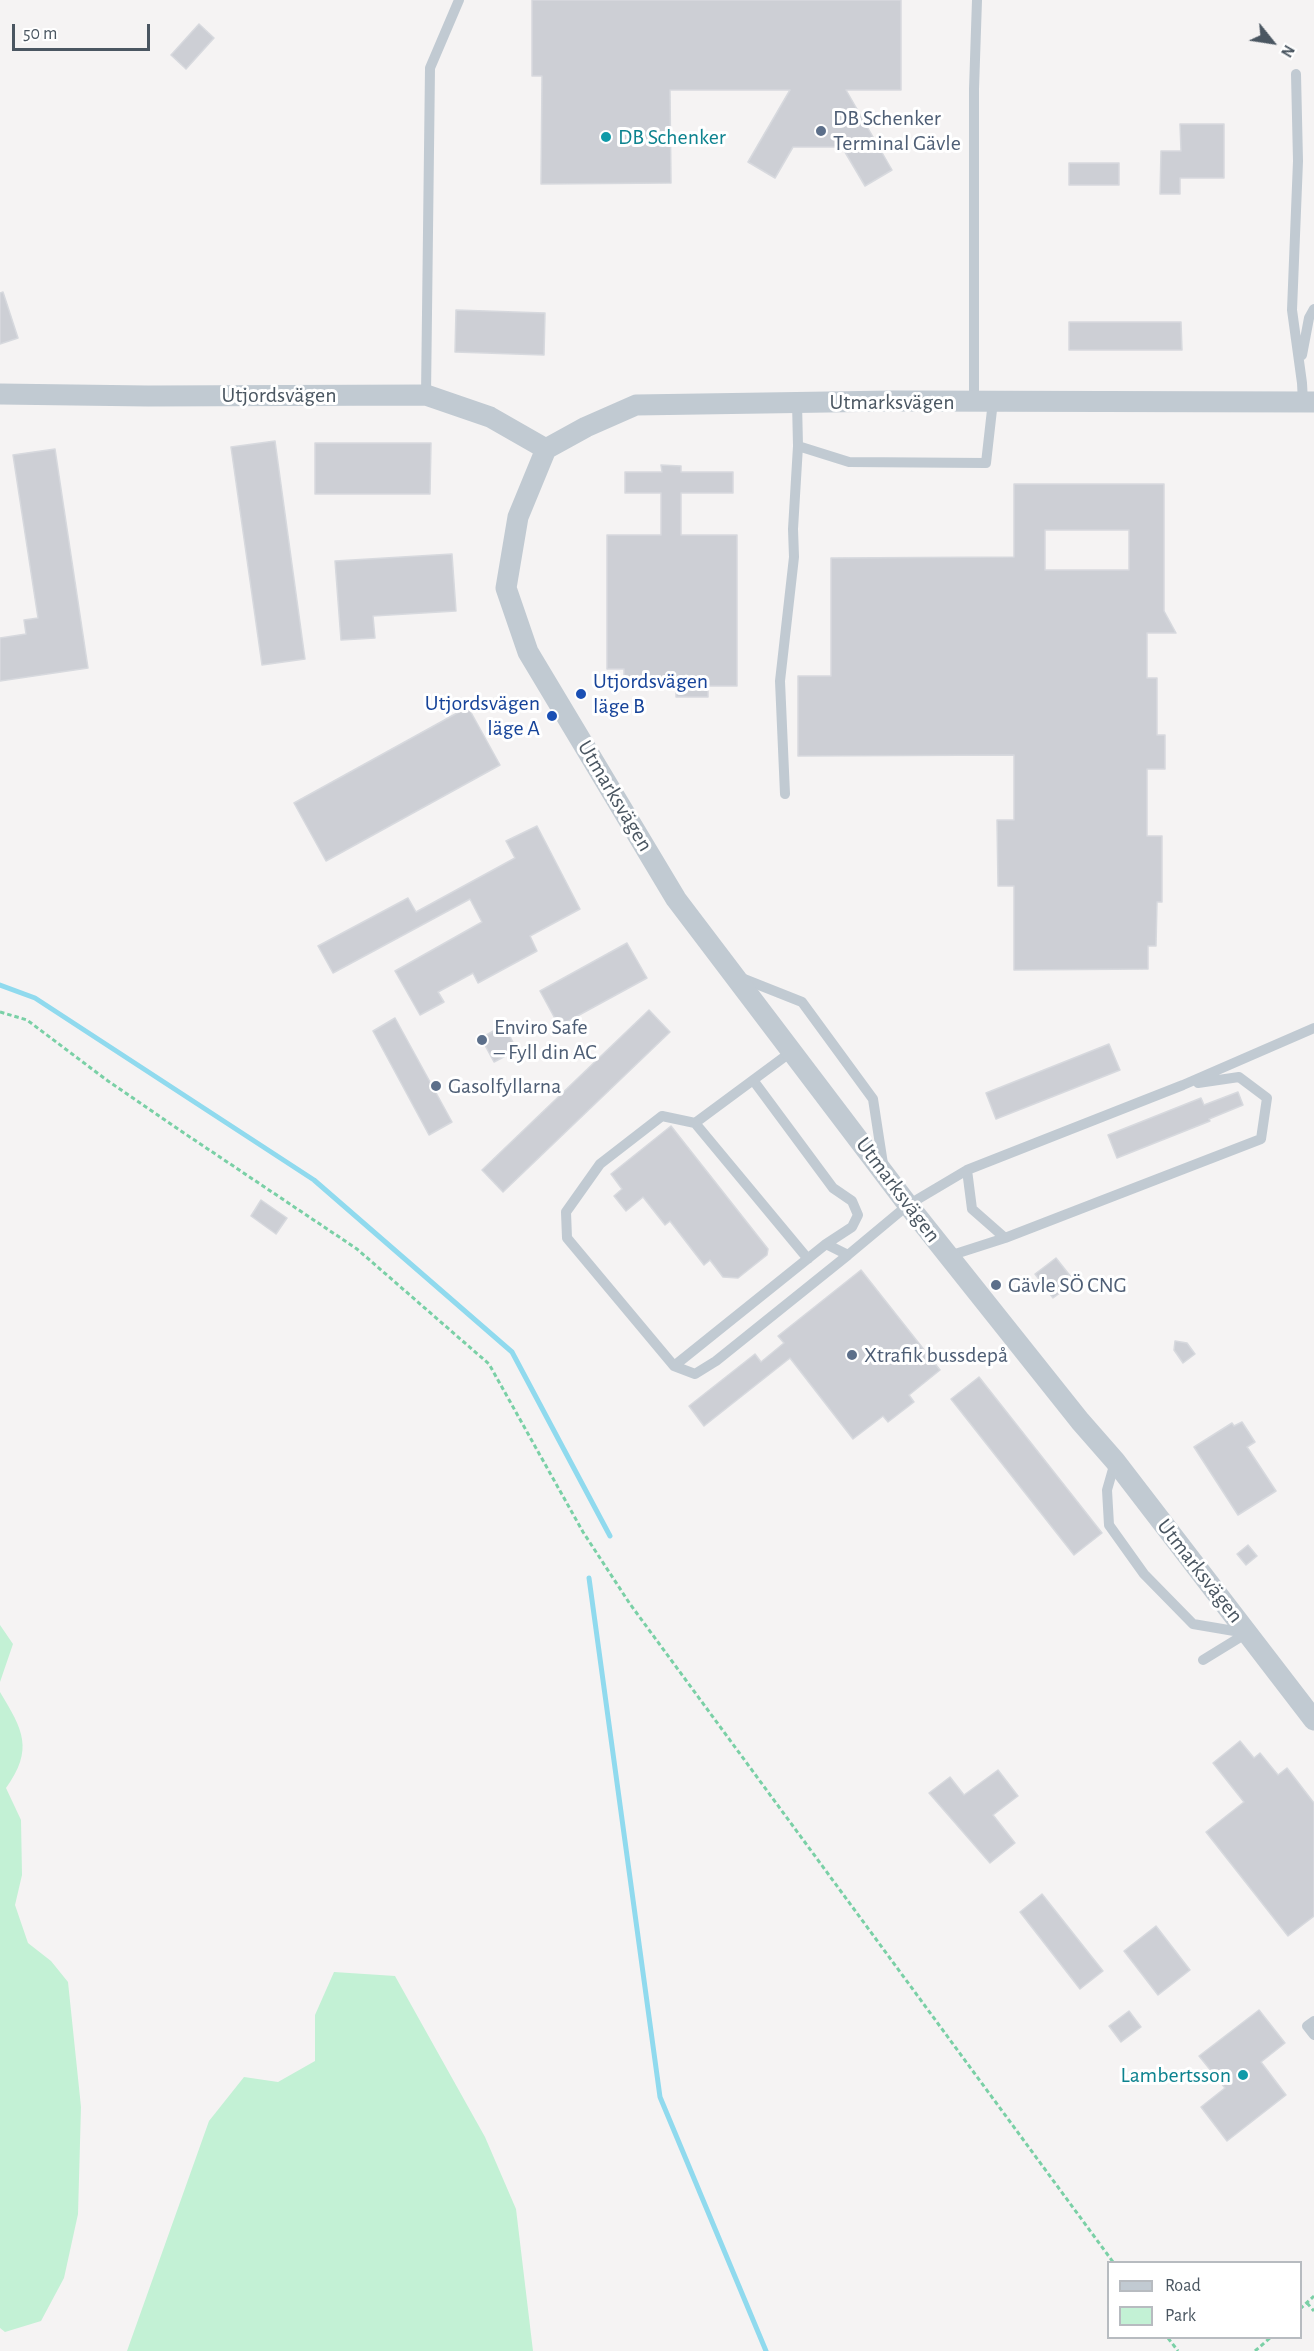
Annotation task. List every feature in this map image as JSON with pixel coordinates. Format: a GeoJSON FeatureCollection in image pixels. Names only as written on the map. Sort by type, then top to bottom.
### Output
{"type":"FeatureCollection","features":[{"type":"Feature","properties":{"kind":"street","name":"Utjordsvägen"},"geometry":{"type":"LineString","coordinates":[[0,394],[426,395],[490,417],[546,449]]}},
{"type":"Feature","properties":{"kind":"street","name":"Utmarksvägen"},"geometry":{"type":"LineString","coordinates":[[1308,402],[984,401],[636,405],[586,427],[546,449],[518,517],[506,588],[528,652],[676,899],[908,1205],[1080,1421],[1115,1461],[1314,1720]]}},
{"type":"Feature","properties":{"kind":"lane"},"geometry":{"type":"LineString","coordinates":[[426,395],[430,68],[459,0]]}},
{"type":"Feature","properties":{"kind":"lane"},"geometry":{"type":"LineString","coordinates":[[798,446],[849,462],[986,463],[974,88],[977,0]]}},
{"type":"Feature","properties":{"kind":"lane"},"geometry":{"type":"LineString","coordinates":[[1296,74],[1298,161],[1292,310],[1308,402]]}},
{"type":"Feature","properties":{"kind":"lane"},"geometry":{"type":"LineString","coordinates":[[1300,364],[1309,318],[1314,309]]}},
{"type":"Feature","properties":{"kind":"lane"},"geometry":{"type":"LineString","coordinates":[[785,794],[780,681],[794,557],[793,529],[798,446],[797,402]]}},
{"type":"Feature","properties":{"kind":"lane"},"geometry":{"type":"LineString","coordinates":[[733,975],[802,1002],[873,1099],[884,1171]]}},
{"type":"Feature","properties":{"kind":"lane"},"geometry":{"type":"LineString","coordinates":[[808,1259],[695,1123],[662,1116],[600,1164],[566,1212],[567,1238],[674,1366],[695,1374],[716,1361],[908,1205],[967,1170],[1183,1085],[1314,1028]]}},
{"type":"Feature","properties":{"kind":"lane"},"geometry":{"type":"LineString","coordinates":[[695,1123],[791,1052]]}},
{"type":"Feature","properties":{"kind":"lane"},"geometry":{"type":"LineString","coordinates":[[949,1256],[1005,1238],[1261,1139],[1267,1098],[1239,1077],[1183,1085]]}},
{"type":"Feature","properties":{"kind":"lane"},"geometry":{"type":"LineString","coordinates":[[674,1366],[826,1244],[852,1227],[858,1215],[852,1201],[832,1188],[753,1080]]}},
{"type":"Feature","properties":{"kind":"lane"},"geometry":{"type":"LineString","coordinates":[[967,1170],[972,1209],[1005,1238]]}},
{"type":"Feature","properties":{"kind":"lane"},"geometry":{"type":"LineString","coordinates":[[826,1244],[848,1256]]}},
{"type":"Feature","properties":{"kind":"lane"},"geometry":{"type":"LineString","coordinates":[[1115,1461],[1107,1490],[1109,1525],[1144,1574],[1193,1624],[1247,1633]]}},
{"type":"Feature","properties":{"kind":"lane"},"geometry":{"type":"LineString","coordinates":[[1203,1660],[1247,1633]]}},
{"type":"Feature","properties":{"kind":"lane"},"geometry":{"type":"LineString","coordinates":[[1314,2020],[1307,2026],[1314,2035]]}},
{"type":"Feature","properties":{"kind":"path"},"geometry":{"type":"LineString","coordinates":[[0,1012],[27,1020],[144,1106],[357,1249],[489,1364],[583,1532],[630,1604],[1112,2261]]}},
{"type":"Feature","properties":{"kind":"path"},"geometry":{"type":"LineString","coordinates":[[1302,2307],[1314,2296]]}},
{"type":"Feature","properties":{"kind":"path"},"geometry":{"type":"LineString","coordinates":[[1307,2303],[1314,2311]]}},
{"type":"Feature","properties":{"kind":"path"},"geometry":{"type":"LineString","coordinates":[[1255,2351],[1268,2339]]}},
{"type":"Feature","properties":{"kind":"green space"},"geometry":{"type":"Polygon","coordinates":[[[0,1625],[13,1644],[0,1682],[0,1625]]]}},
{"type":"Feature","properties":{"kind":"green space"},"geometry":{"type":"Polygon","coordinates":[[[0,1692],[15,1718],[22,1740],[20,1762],[6,1788],[21,1820],[22,1875],[15,1905],[28,1943],[51,1961],[68,1982],[81,2107],[78,2214],[64,2278],[41,2321],[5,2332],[0,2328],[0,1692]]]}},
{"type":"Feature","properties":{"kind":"green space"},"geometry":{"type":"Polygon","coordinates":[[[334,1972],[395,1976],[485,2137],[516,2209],[533,2351],[127,2351],[209,2121],[244,2077],[278,2082],[315,2061],[315,2015],[334,1972]]]}},
{"type":"Feature","properties":{"kind":"building","name":"DB Schenker"},"geometry":{"type":"Polygon","coordinates":[[[532,0],[901,0],[901,90],[846,90],[892,170],[865,186],[842,147],[793,147],[775,178],[748,162],[790,90],[670,90],[671,183],[541,184],[542,76],[532,76],[532,0]]]}},
{"type":"Feature","properties":{"kind":"building"},"geometry":{"type":"Polygon","coordinates":[[[199,24],[214,38],[186,69],[171,55],[199,24]]]}},
{"type":"Feature","properties":{"kind":"building"},"geometry":{"type":"Polygon","coordinates":[[[1180,124],[1224,124],[1224,178],[1180,178],[1180,194],[1160,194],[1161,151],[1181,151],[1180,124]]]}},
{"type":"Feature","properties":{"kind":"building"},"geometry":{"type":"Polygon","coordinates":[[[1069,163],[1119,163],[1119,185],[1069,185],[1069,163]]]}},
{"type":"Feature","properties":{"kind":"building"},"geometry":{"type":"Polygon","coordinates":[[[3,292],[18,338],[0,344],[0,293],[3,292]]]}},
{"type":"Feature","properties":{"kind":"building"},"geometry":{"type":"Polygon","coordinates":[[[456,310],[545,313],[544,355],[455,352],[456,310]]]}},
{"type":"Feature","properties":{"kind":"building"},"geometry":{"type":"Polygon","coordinates":[[[1069,322],[1181,322],[1182,350],[1069,350],[1069,322]]]}},
{"type":"Feature","properties":{"kind":"building"},"geometry":{"type":"Polygon","coordinates":[[[275,441],[305,659],[262,665],[231,447],[275,441]]]}},
{"type":"Feature","properties":{"kind":"building"},"geometry":{"type":"Polygon","coordinates":[[[315,443],[431,443],[430,494],[315,494],[315,443]]]}},
{"type":"Feature","properties":{"kind":"building"},"geometry":{"type":"Polygon","coordinates":[[[55,449],[88,668],[0,681],[0,638],[26,634],[24,620],[38,618],[13,455],[55,449]]]}},
{"type":"Feature","properties":{"kind":"building"},"geometry":{"type":"Polygon","coordinates":[[[661,465],[681,466],[681,472],[733,472],[733,493],[681,493],[681,535],[737,535],[737,686],[708,686],[708,697],[676,697],[676,686],[624,686],[624,669],[607,669],[607,535],[661,535],[661,493],[625,493],[625,472],[662,472],[661,465]]]}},
{"type":"Feature","properties":{"kind":"building"},"geometry":{"type":"Polygon","coordinates":[[[1014,484],[1164,484],[1164,611],[1176,633],[1147,633],[1147,678],[1157,678],[1157,735],[1165,735],[1165,769],[1147,769],[1147,836],[1162,836],[1162,902],[1157,902],[1156,946],[1148,946],[1148,969],[1014,970],[1014,886],[998,886],[997,820],[1014,820],[1014,755],[798,756],[798,676],[831,676],[831,558],[1014,557],[1014,484]],[[1045,530],[1045,570],[1129,570],[1129,530],[1045,530]]]}},
{"type":"Feature","properties":{"kind":"building"},"geometry":{"type":"Polygon","coordinates":[[[452,554],[456,611],[373,616],[375,638],[341,640],[335,561],[452,554]]]}},
{"type":"Feature","properties":{"kind":"building"},"geometry":{"type":"Polygon","coordinates":[[[468,707],[500,765],[326,861],[294,803],[468,707]]]}},
{"type":"Feature","properties":{"kind":"building"},"geometry":{"type":"Polygon","coordinates":[[[537,826],[580,909],[530,936],[537,951],[478,983],[473,973],[438,992],[444,1002],[420,1015],[395,971],[482,922],[470,899],[333,973],[318,946],[408,898],[416,912],[515,858],[506,841],[537,826]]]}},
{"type":"Feature","properties":{"kind":"building"},"geometry":{"type":"Polygon","coordinates":[[[627,943],[647,978],[559,1026],[540,991],[627,943]]]}},
{"type":"Feature","properties":{"kind":"building"},"geometry":{"type":"Polygon","coordinates":[[[649,1010],[670,1032],[503,1192],[482,1170],[649,1010]]]}},
{"type":"Feature","properties":{"kind":"building"},"geometry":{"type":"Polygon","coordinates":[[[395,1018],[452,1122],[429,1135],[373,1031],[395,1018]]]}},
{"type":"Feature","properties":{"kind":"building"},"geometry":{"type":"Polygon","coordinates":[[[504,1025],[517,1050],[494,1062],[481,1038],[504,1025]]]}},
{"type":"Feature","properties":{"kind":"building"},"geometry":{"type":"Polygon","coordinates":[[[1109,1044],[1120,1070],[996,1119],[986,1093],[1109,1044]]]}},
{"type":"Feature","properties":{"kind":"building"},"geometry":{"type":"Polygon","coordinates":[[[1238,1092],[1243,1105],[1209,1119],[1210,1121],[1117,1158],[1108,1135],[1201,1098],[1204,1105],[1238,1092]]]}},
{"type":"Feature","properties":{"kind":"building"},"geometry":{"type":"Polygon","coordinates":[[[671,1126],[768,1249],[767,1255],[738,1278],[723,1277],[710,1260],[704,1265],[670,1221],[665,1225],[643,1197],[626,1211],[614,1196],[622,1189],[611,1174],[671,1126]]]}},
{"type":"Feature","properties":{"kind":"building"},"geometry":{"type":"Polygon","coordinates":[[[261,1200],[287,1218],[276,1234],[251,1216],[261,1200]]]}},
{"type":"Feature","properties":{"kind":"building"},"geometry":{"type":"Polygon","coordinates":[[[1056,1258],[1075,1282],[1053,1298],[1035,1274],[1056,1258]]]}},
{"type":"Feature","properties":{"kind":"building"},"geometry":{"type":"Polygon","coordinates":[[[861,1270],[940,1370],[909,1395],[914,1402],[888,1422],[883,1416],[853,1439],[790,1358],[704,1426],[689,1406],[755,1354],[761,1362],[784,1343],[778,1336],[861,1270]]]}},
{"type":"Feature","properties":{"kind":"building"},"geometry":{"type":"Polygon","coordinates":[[[1175,1341],[1187,1343],[1195,1354],[1183,1363],[1174,1350],[1175,1341]]]}},
{"type":"Feature","properties":{"kind":"building"},"geometry":{"type":"Polygon","coordinates":[[[979,1377],[1102,1533],[1074,1555],[951,1399],[979,1377]]]}},
{"type":"Feature","properties":{"kind":"building"},"geometry":{"type":"Polygon","coordinates":[[[1242,1422],[1255,1442],[1247,1447],[1276,1491],[1238,1515],[1194,1447],[1232,1423],[1234,1426],[1242,1422]]]}},
{"type":"Feature","properties":{"kind":"building"},"geometry":{"type":"Polygon","coordinates":[[[1248,1545],[1257,1556],[1246,1565],[1237,1554],[1248,1545]]]}},
{"type":"Feature","properties":{"kind":"building"},"geometry":{"type":"Polygon","coordinates":[[[1240,1741],[1254,1758],[1260,1753],[1278,1775],[1287,1768],[1314,1803],[1314,1916],[1288,1936],[1206,1832],[1244,1802],[1213,1763],[1240,1741]]]}},
{"type":"Feature","properties":{"kind":"building"},"geometry":{"type":"Polygon","coordinates":[[[998,1770],[1018,1796],[993,1815],[1015,1843],[990,1863],[929,1793],[950,1777],[964,1795],[998,1770]]]}},
{"type":"Feature","properties":{"kind":"building"},"geometry":{"type":"Polygon","coordinates":[[[1042,1894],[1103,1971],[1080,1989],[1020,1912],[1042,1894]]]}},
{"type":"Feature","properties":{"kind":"building"},"geometry":{"type":"Polygon","coordinates":[[[1156,1926],[1190,1970],[1158,1995],[1124,1951],[1156,1926]]]}},
{"type":"Feature","properties":{"kind":"building","name":"Lambertsson"},"geometry":{"type":"Polygon","coordinates":[[[1259,2010],[1285,2043],[1261,2062],[1286,2095],[1227,2141],[1201,2107],[1225,2088],[1199,2056],[1259,2010]]]}},
{"type":"Feature","properties":{"kind":"building"},"geometry":{"type":"Polygon","coordinates":[[[1129,2011],[1141,2027],[1121,2042],[1109,2026],[1129,2011]]]}},
{"type":"Feature","properties":{"kind":"waterway"},"geometry":{"type":"LineString","coordinates":[[0,985],[35,998],[314,1180],[512,1352],[610,1536]]}},
{"type":"Feature","properties":{"kind":"waterway"},"geometry":{"type":"LineString","coordinates":[[589,1578],[660,2097],[766,2351]]}},
{"type":"Feature","properties":{"kind":"place","name":"DB Schenker Terminal Gävle"},"geometry":{"type":"Point","coordinates":[821,131]}},
{"type":"Feature","properties":{"kind":"place","name":"DB Schenker"},"geometry":{"type":"Point","coordinates":[606,137]}},
{"type":"Feature","properties":{"kind":"place","name":"Utjordsvägen läge B"},"geometry":{"type":"Point","coordinates":[581,694]}},
{"type":"Feature","properties":{"kind":"place","name":"Utjordsvägen läge A"},"geometry":{"type":"Point","coordinates":[552,716]}},
{"type":"Feature","properties":{"kind":"place","name":"Enviro Safe – Fyll din AC"},"geometry":{"type":"Point","coordinates":[482,1040]}},
{"type":"Feature","properties":{"kind":"place","name":"Gasolfyllarna"},"geometry":{"type":"Point","coordinates":[436,1086]}},
{"type":"Feature","properties":{"kind":"place","name":"Gävle SÖ CNG"},"geometry":{"type":"Point","coordinates":[996,1285]}},
{"type":"Feature","properties":{"kind":"place","name":"Xtrafik bussdepå"},"geometry":{"type":"Point","coordinates":[852,1355]}},
{"type":"Feature","properties":{"kind":"place","name":"Lambertsson"},"geometry":{"type":"Point","coordinates":[1243,2075]}}]}
